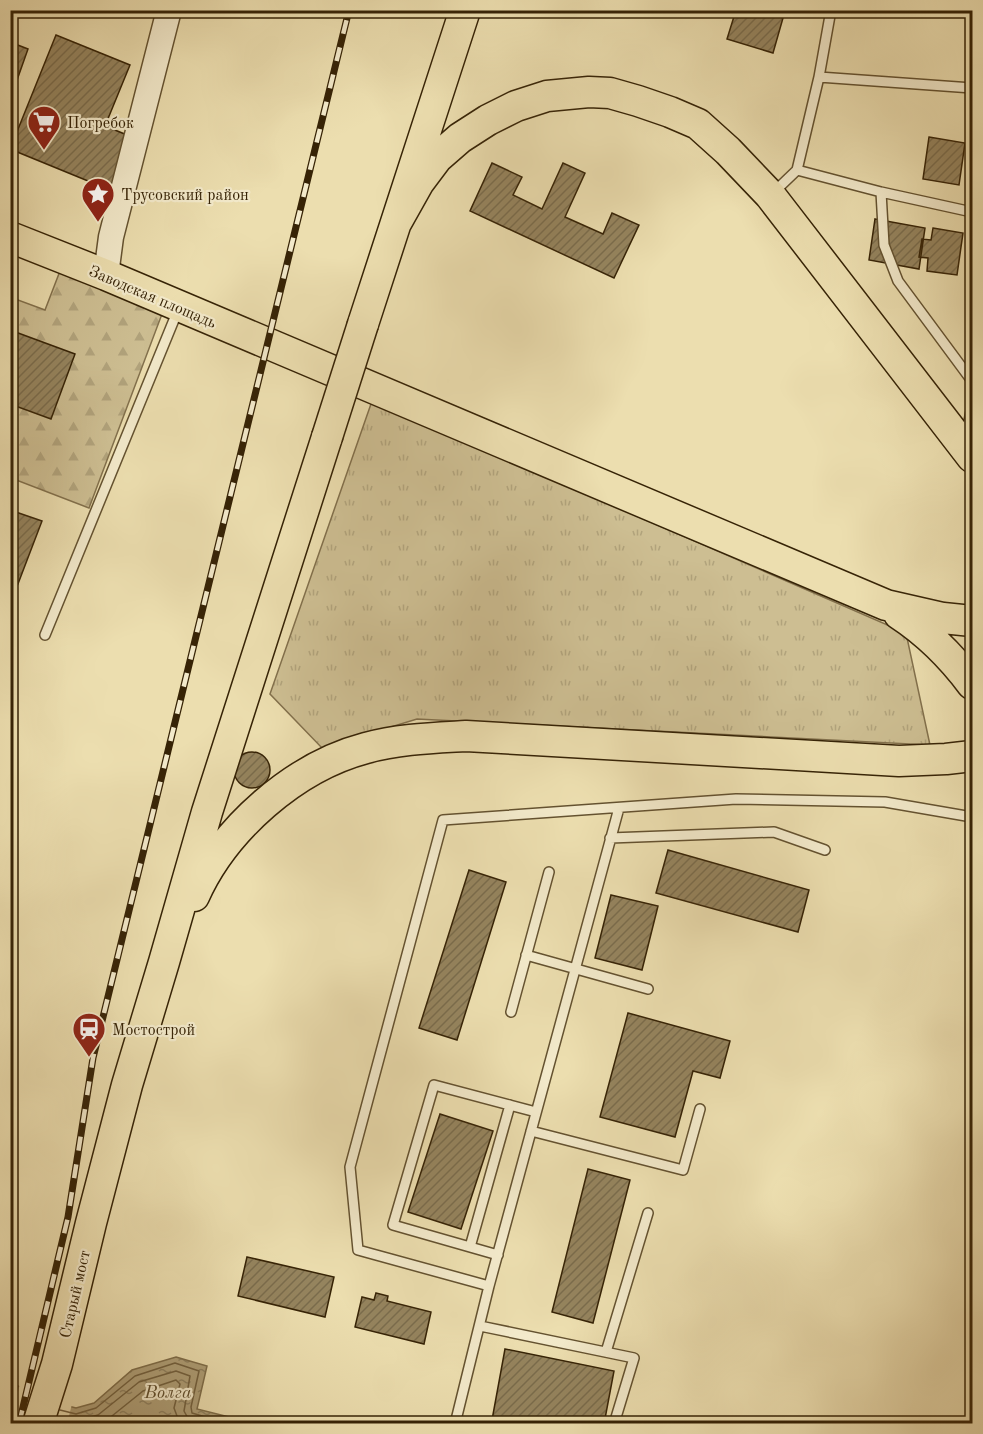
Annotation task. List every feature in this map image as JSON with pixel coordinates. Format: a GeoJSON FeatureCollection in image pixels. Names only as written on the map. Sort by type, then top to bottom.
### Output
{"type":"FeatureCollection","features":[{"type":"Feature","properties":{"kind":"main road"},"geometry":{"type":"LineString","coordinates":[[164,962],[207,812],[465,10]]}},
{"type":"Feature","properties":{"kind":"main road"},"geometry":{"type":"LineString","coordinates":[[396,223],[419,182],[436,158],[460,138],[516,106],[547,96],[589,92],[610,93],[698,124],[728,151],[770,195],[968,451]]}},
{"type":"Feature","properties":{"kind":"main road","name":"Заводская площадь"},"geometry":{"type":"LineString","coordinates":[[10,237],[106,275],[179,308],[296,355],[886,605]]}},
{"type":"Feature","properties":{"kind":"main road"},"geometry":{"type":"LineString","coordinates":[[886,605],[944,618],[972,621]]}},
{"type":"Feature","properties":{"kind":"main road"},"geometry":{"type":"LineString","coordinates":[[886,605],[929,635],[957,664],[972,684]]}},
{"type":"Feature","properties":{"kind":"main road"},"geometry":{"type":"LineString","coordinates":[[164,962],[200,882],[244,824],[259,808],[290,784],[322,765],[364,748],[409,739],[466,736],[899,761],[972,756]]}},
{"type":"Feature","properties":{"kind":"main road","name":"Старый мост"},"geometry":{"type":"LineString","coordinates":[[38,1424],[57,1364],[127,1085],[164,962]]}},
{"type":"Feature","properties":{"kind":"main road","name":"Старый мост"},"geometry":{"type":"LineString","coordinates":[[48,1424],[57,1364]]}},
{"type":"Feature","properties":{"kind":"street"},"geometry":{"type":"LineString","coordinates":[[106,275],[111,237],[170,10]]}},
{"type":"Feature","properties":{"kind":"lane"},"geometry":{"type":"LineString","coordinates":[[770,195],[797,170],[819,76],[831,10]]}},
{"type":"Feature","properties":{"kind":"lane"},"geometry":{"type":"LineString","coordinates":[[819,76],[972,88]]}},
{"type":"Feature","properties":{"kind":"lane"},"geometry":{"type":"LineString","coordinates":[[797,170],[972,212]]}},
{"type":"Feature","properties":{"kind":"lane"},"geometry":{"type":"LineString","coordinates":[[881,192],[884,245],[898,281],[972,381]]}},
{"type":"Feature","properties":{"kind":"lane"},"geometry":{"type":"LineString","coordinates":[[45,635],[179,308]]}},
{"type":"Feature","properties":{"kind":"lane"},"geometry":{"type":"LineString","coordinates":[[968,451],[972,406]]}},
{"type":"Feature","properties":{"kind":"lane"},"geometry":{"type":"LineString","coordinates":[[489,1286],[358,1250],[350,1167],[443,820],[736,799],[885,802],[972,817]]}},
{"type":"Feature","properties":{"kind":"lane"},"geometry":{"type":"LineString","coordinates":[[455,1424],[489,1286],[619,808]]}},
{"type":"Feature","properties":{"kind":"lane"},"geometry":{"type":"LineString","coordinates":[[610,838],[774,832],[825,850]]}},
{"type":"Feature","properties":{"kind":"lane"},"geometry":{"type":"LineString","coordinates":[[511,1012],[549,872]]}},
{"type":"Feature","properties":{"kind":"lane"},"geometry":{"type":"LineString","coordinates":[[526,955],[648,989]]}},
{"type":"Feature","properties":{"kind":"lane"},"geometry":{"type":"LineString","coordinates":[[498,1255],[393,1225],[434,1085],[536,1113]]}},
{"type":"Feature","properties":{"kind":"lane"},"geometry":{"type":"LineString","coordinates":[[470,1247],[510,1105]]}},
{"type":"Feature","properties":{"kind":"lane"},"geometry":{"type":"LineString","coordinates":[[531,1131],[683,1170],[700,1109]]}},
{"type":"Feature","properties":{"kind":"lane"},"geometry":{"type":"LineString","coordinates":[[606,1352],[648,1213]]}},
{"type":"Feature","properties":{"kind":"lane"},"geometry":{"type":"LineString","coordinates":[[480,1326],[634,1358],[614,1424]]}},
{"type":"Feature","properties":{"kind":"green space"},"geometry":{"type":"Polygon","coordinates":[[[60,271],[162,314],[89,508],[11,478],[10,297],[45,310],[60,271]]]}},
{"type":"Feature","properties":{"kind":"green space"},"geometry":{"type":"Polygon","coordinates":[[[372,401],[906,633],[930,745],[417,719],[322,748],[270,694],[372,401]]]}},
{"type":"Feature","properties":{"kind":"water","name":"Волга"},"geometry":{"type":"Polygon","coordinates":[[[176,1357],[207,1366],[197,1409],[253,1423],[11,1423],[10,1380],[33,1397],[76,1408],[94,1403],[132,1370],[176,1357]]]}},
{"type":"Feature","properties":{"kind":"pier"},"geometry":{"type":"Polygon","coordinates":[[[20,1383],[34,1395],[72,1404],[67,1424],[11,1423],[20,1383]]]}},
{"type":"Feature","properties":{"kind":"building"},"geometry":{"type":"Polygon","coordinates":[[[736,10],[757,10],[783,18],[773,53],[727,39],[736,10]]]}},
{"type":"Feature","properties":{"kind":"building"},"geometry":{"type":"Polygon","coordinates":[[[56,35],[130,65],[105,126],[132,137],[110,190],[10,149],[56,35]]]}},
{"type":"Feature","properties":{"kind":"building"},"geometry":{"type":"Polygon","coordinates":[[[10,42],[28,49],[10,100],[10,42]]]}},
{"type":"Feature","properties":{"kind":"building"},"geometry":{"type":"Polygon","coordinates":[[[10,42],[28,49],[17,80],[10,78],[10,42]]]}},
{"type":"Feature","properties":{"kind":"building"},"geometry":{"type":"Polygon","coordinates":[[[929,137],[965,143],[959,185],[923,179],[929,137]]]}},
{"type":"Feature","properties":{"kind":"building"},"geometry":{"type":"Polygon","coordinates":[[[492,163],[522,177],[513,195],[542,209],[563,163],[585,173],[565,217],[603,234],[612,213],[639,225],[614,278],[470,211],[492,163]]]}},
{"type":"Feature","properties":{"kind":"building"},"geometry":{"type":"Polygon","coordinates":[[[875,219],[925,228],[919,269],[869,260],[875,219]]]}},
{"type":"Feature","properties":{"kind":"building"},"geometry":{"type":"Polygon","coordinates":[[[933,228],[963,233],[957,275],[927,271],[928,258],[919,257],[922,239],[931,240],[933,228]]]}},
{"type":"Feature","properties":{"kind":"building"},"geometry":{"type":"Polygon","coordinates":[[[10,330],[75,354],[51,419],[10,404],[10,330]]]}},
{"type":"Feature","properties":{"kind":"building"},"geometry":{"type":"Polygon","coordinates":[[[10,510],[42,521],[16,589],[10,587],[10,510]]]}},
{"type":"Feature","properties":{"kind":"building"},"geometry":{"type":"Polygon","coordinates":[[[252,752],[265,757],[270,770],[265,783],[252,788],[239,783],[234,770],[239,757],[252,752]]]}},
{"type":"Feature","properties":{"kind":"building"},"geometry":{"type":"Polygon","coordinates":[[[668,850],[809,890],[798,932],[656,893],[668,850]]]}},
{"type":"Feature","properties":{"kind":"building"},"geometry":{"type":"Polygon","coordinates":[[[469,870],[506,882],[457,1040],[419,1028],[469,870]]]}},
{"type":"Feature","properties":{"kind":"building"},"geometry":{"type":"Polygon","coordinates":[[[611,895],[658,906],[642,970],[595,958],[611,895]]]}},
{"type":"Feature","properties":{"kind":"building"},"geometry":{"type":"Polygon","coordinates":[[[628,1013],[730,1041],[720,1078],[693,1071],[675,1137],[600,1117],[628,1013]]]}},
{"type":"Feature","properties":{"kind":"building"},"geometry":{"type":"Polygon","coordinates":[[[440,1114],[493,1131],[461,1229],[408,1212],[440,1114]]]}},
{"type":"Feature","properties":{"kind":"building"},"geometry":{"type":"Polygon","coordinates":[[[588,1169],[630,1180],[593,1323],[552,1312],[588,1169]]]}},
{"type":"Feature","properties":{"kind":"building"},"geometry":{"type":"Polygon","coordinates":[[[247,1257],[334,1277],[325,1317],[238,1296],[247,1257]]]}},
{"type":"Feature","properties":{"kind":"building"},"geometry":{"type":"Polygon","coordinates":[[[376,1293],[388,1296],[387,1301],[431,1312],[424,1344],[355,1327],[362,1297],[374,1300],[376,1293]]]}},
{"type":"Feature","properties":{"kind":"building"},"geometry":{"type":"Polygon","coordinates":[[[505,1349],[614,1371],[604,1424],[511,1424],[492,1420],[505,1349]]]}},
{"type":"Feature","properties":{"kind":"railway"},"geometry":{"type":"LineString","coordinates":[[19,1424],[68,1217],[93,1058],[349,10]]}},
{"type":"Feature","properties":{"kind":"place","name":"Погребок"},"geometry":{"type":"Point","coordinates":[44,151]}},
{"type":"Feature","properties":{"kind":"place","name":"Трусовский район"},"geometry":{"type":"Point","coordinates":[98,223]}},
{"type":"Feature","properties":{"kind":"place","name":"Мостострой"},"geometry":{"type":"Point","coordinates":[89,1058]}}]}
